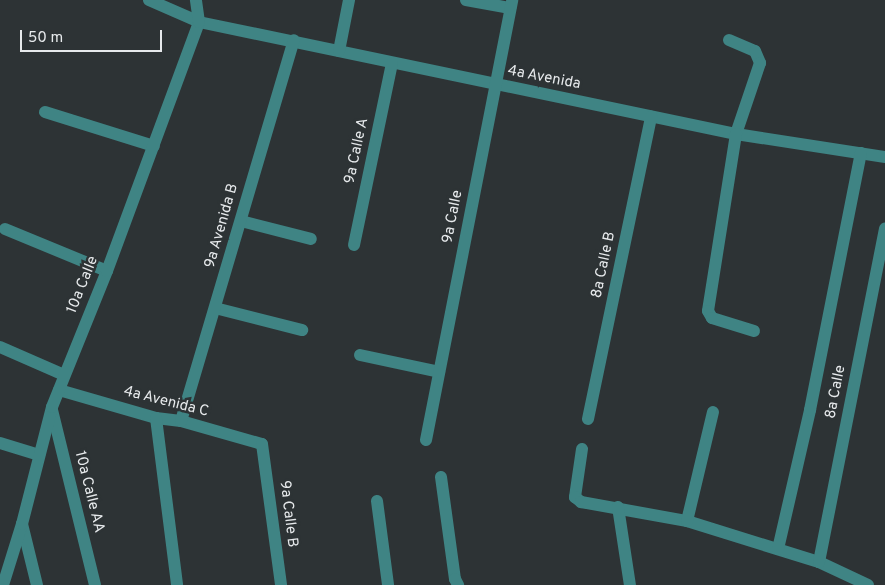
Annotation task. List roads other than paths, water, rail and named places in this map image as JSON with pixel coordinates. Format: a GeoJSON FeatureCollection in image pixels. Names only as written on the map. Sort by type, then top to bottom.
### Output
{"type":"FeatureCollection","features":[{"type":"Feature","properties":{"kind":"street","name":"4a Avenida"},"geometry":{"type":"LineString","coordinates":[[149,0],[199,22],[294,40],[392,63],[736,134],[885,157]]}},
{"type":"Feature","properties":{"kind":"street","name":"10a Calle"},"geometry":{"type":"LineString","coordinates":[[3,578],[22,524],[38,455],[52,407],[154,146],[199,22],[196,0]]}},
{"type":"Feature","properties":{"kind":"street"},"geometry":{"type":"LineString","coordinates":[[340,51],[349,0]]}},
{"type":"Feature","properties":{"kind":"street"},"geometry":{"type":"LineString","coordinates":[[466,0],[511,4]]}},
{"type":"Feature","properties":{"kind":"street","name":"9a Calle"},"geometry":{"type":"LineString","coordinates":[[426,440],[511,4]]}},
{"type":"Feature","properties":{"kind":"street","name":"9a Avenida B"},"geometry":{"type":"LineString","coordinates":[[181,421],[294,40]]}},
{"type":"Feature","properties":{"kind":"street"},"geometry":{"type":"LineString","coordinates":[[729,40],[755,51],[760,63],[736,134],[708,311],[712,318],[754,331]]}},
{"type":"Feature","properties":{"kind":"street","name":"9a Calle A"},"geometry":{"type":"LineString","coordinates":[[354,245],[392,63]]}},
{"type":"Feature","properties":{"kind":"street"},"geometry":{"type":"LineString","coordinates":[[44,112],[154,146]]}},
{"type":"Feature","properties":{"kind":"street","name":"8a Calle B"},"geometry":{"type":"LineString","coordinates":[[588,419],[651,117]]}},
{"type":"Feature","properties":{"kind":"street"},"geometry":{"type":"LineString","coordinates":[[778,549],[810,410],[861,154]]}},
{"type":"Feature","properties":{"kind":"street"},"geometry":{"type":"LineString","coordinates":[[241,221],[311,238]]}},
{"type":"Feature","properties":{"kind":"street","name":"8a Calle"},"geometry":{"type":"LineString","coordinates":[[820,562],[885,228]]}},
{"type":"Feature","properties":{"kind":"street"},"geometry":{"type":"LineString","coordinates":[[5,229],[106,271]]}},
{"type":"Feature","properties":{"kind":"street"},"geometry":{"type":"LineString","coordinates":[[215,308],[302,330]]}},
{"type":"Feature","properties":{"kind":"street"},"geometry":{"type":"LineString","coordinates":[[0,347],[64,375]]}},
{"type":"Feature","properties":{"kind":"street"},"geometry":{"type":"LineString","coordinates":[[360,355],[439,372]]}},
{"type":"Feature","properties":{"kind":"street","name":"4a Avenida C"},"geometry":{"type":"LineString","coordinates":[[58,390],[156,418],[181,421],[259,442],[264,448]]}},
{"type":"Feature","properties":{"kind":"street","name":"10a Calle AA"},"geometry":{"type":"LineString","coordinates":[[52,407],[94,585]]}},
{"type":"Feature","properties":{"kind":"street"},"geometry":{"type":"LineString","coordinates":[[687,522],[713,412]]}},
{"type":"Feature","properties":{"kind":"street"},"geometry":{"type":"LineString","coordinates":[[156,418],[177,585]]}},
{"type":"Feature","properties":{"kind":"street"},"geometry":{"type":"LineString","coordinates":[[0,443],[38,455]]}},
{"type":"Feature","properties":{"kind":"street","name":"9a Calle B"},"geometry":{"type":"LineString","coordinates":[[264,448],[281,585]]}},
{"type":"Feature","properties":{"kind":"street"},"geometry":{"type":"LineString","coordinates":[[582,449],[575,497],[581,502],[618,507],[687,522],[820,562],[868,585]]}},
{"type":"Feature","properties":{"kind":"street"},"geometry":{"type":"LineString","coordinates":[[441,477],[455,579],[458,585]]}},
{"type":"Feature","properties":{"kind":"street"},"geometry":{"type":"LineString","coordinates":[[377,501],[388,585]]}},
{"type":"Feature","properties":{"kind":"street"},"geometry":{"type":"LineString","coordinates":[[618,507],[630,585]]}},
{"type":"Feature","properties":{"kind":"street"},"geometry":{"type":"LineString","coordinates":[[22,524],[37,585]]}}]}
